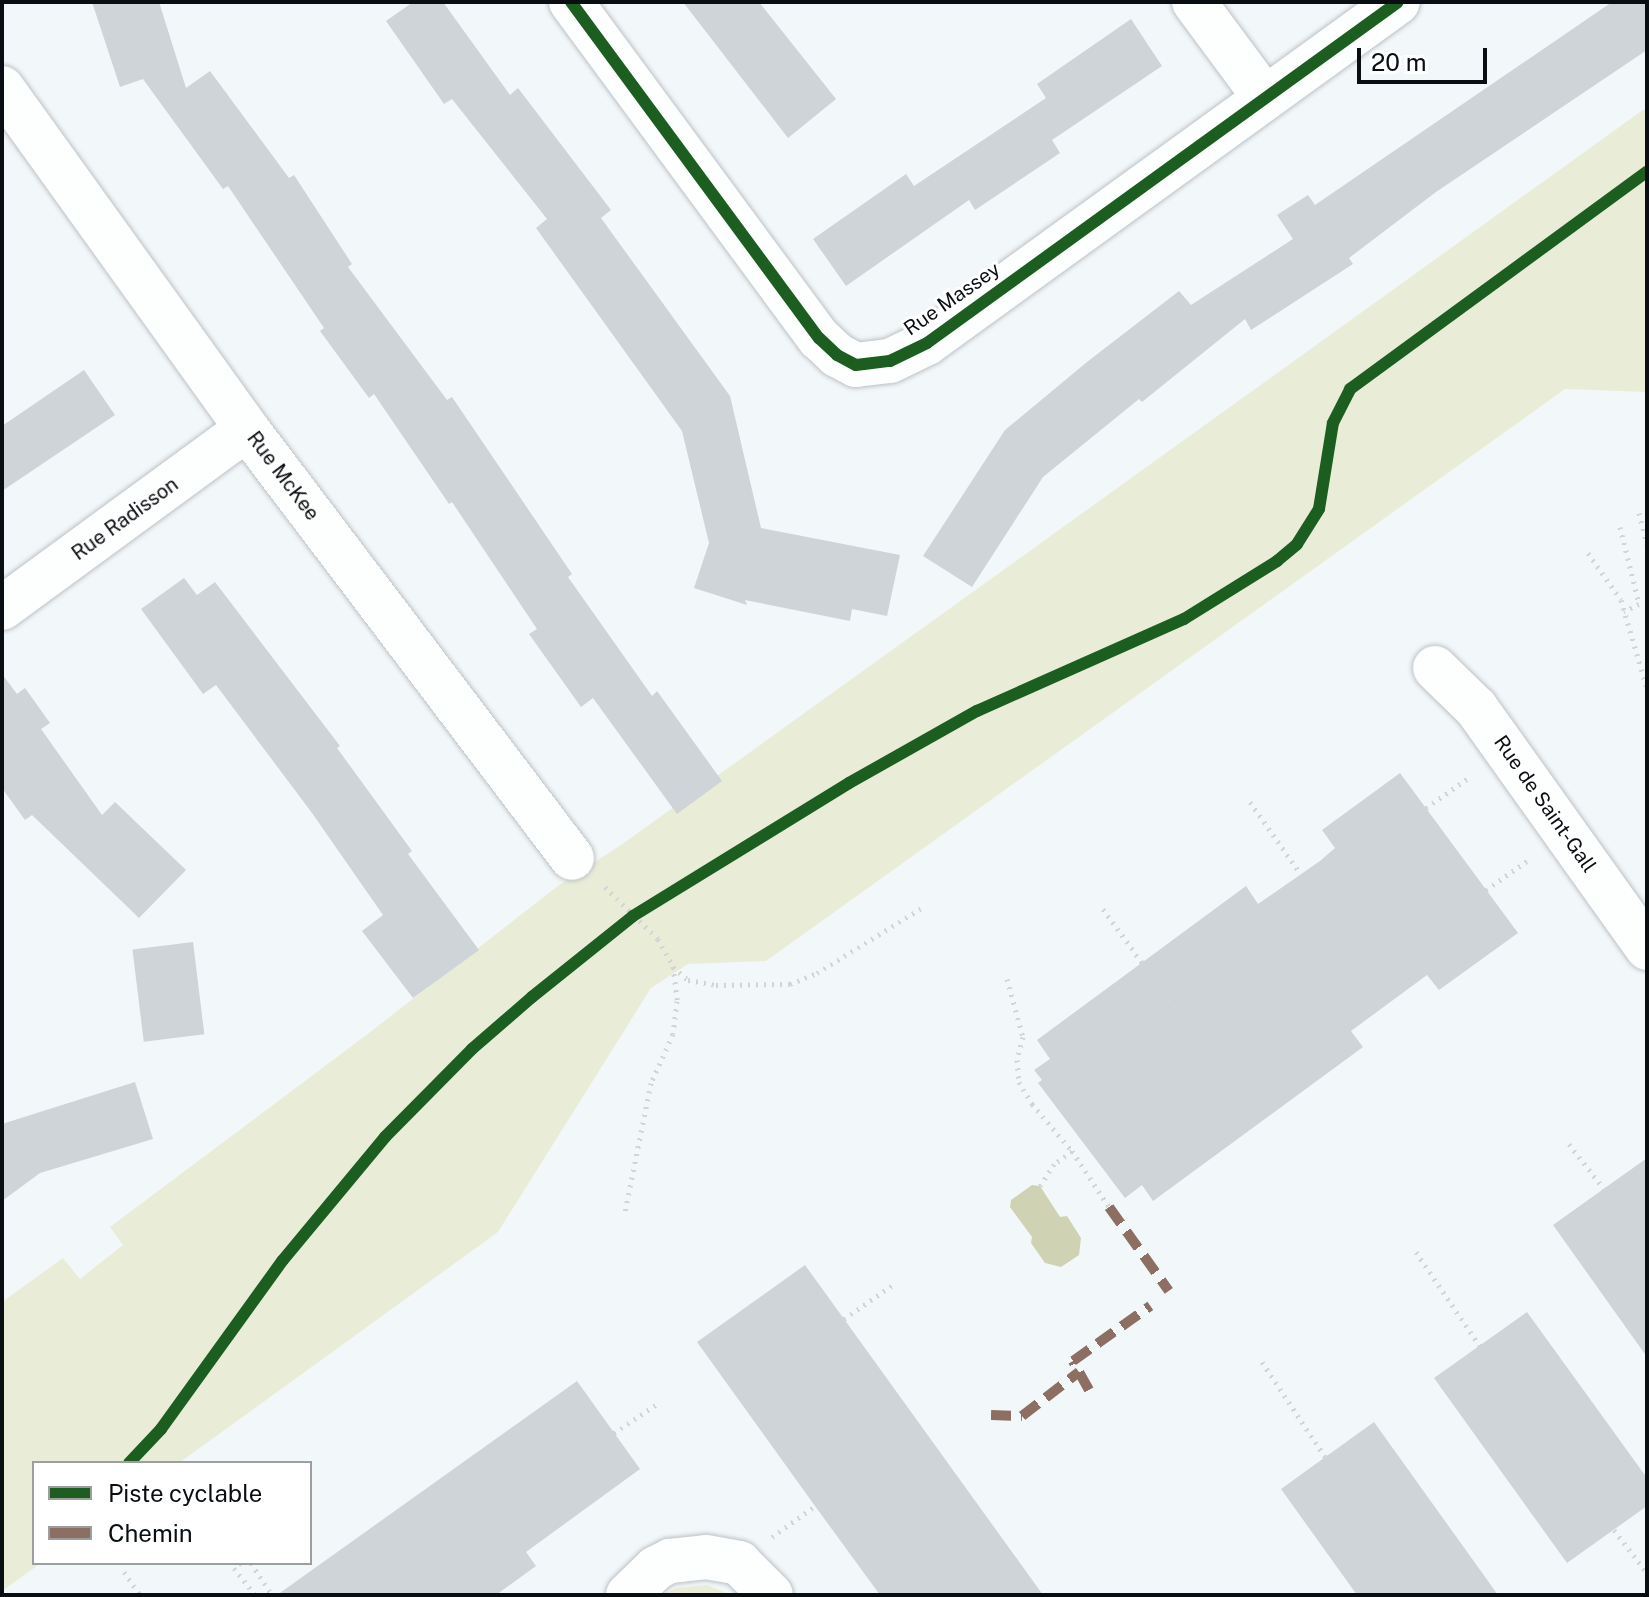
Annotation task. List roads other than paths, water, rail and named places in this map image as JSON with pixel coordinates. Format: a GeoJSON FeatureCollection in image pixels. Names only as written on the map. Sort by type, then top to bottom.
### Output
{"type":"FeatureCollection","features":[{"type":"Feature","properties":{"kind":"street","name":"Rue Massey"},"geometry":{"type":"LineString","coordinates":[[571,2],[819,338],[837,355],[856,365],[890,361],[927,343],[1398,2]]}},
{"type":"Feature","properties":{"kind":"street"},"geometry":{"type":"LineString","coordinates":[[1194,2],[1265,98]]}},
{"type":"Feature","properties":{"kind":"street","name":"Rue McKee"},"geometry":{"type":"LineString","coordinates":[[2,88],[247,429],[585,868]]}},
{"type":"Feature","properties":{"kind":"street","name":"Rue Radisson"},"geometry":{"type":"LineString","coordinates":[[2,608],[247,429]]}},
{"type":"Feature","properties":{"kind":"street","name":"Rue de Saint-Gall"},"geometry":{"type":"LineString","coordinates":[[1435,668],[1476,708],[1647,948]]}},
{"type":"Feature","properties":{"kind":"street"},"geometry":{"type":"LineString","coordinates":[[628,1595],[656,1568],[670,1561],[706,1557],[739,1563],[771,1595]]}}]}
